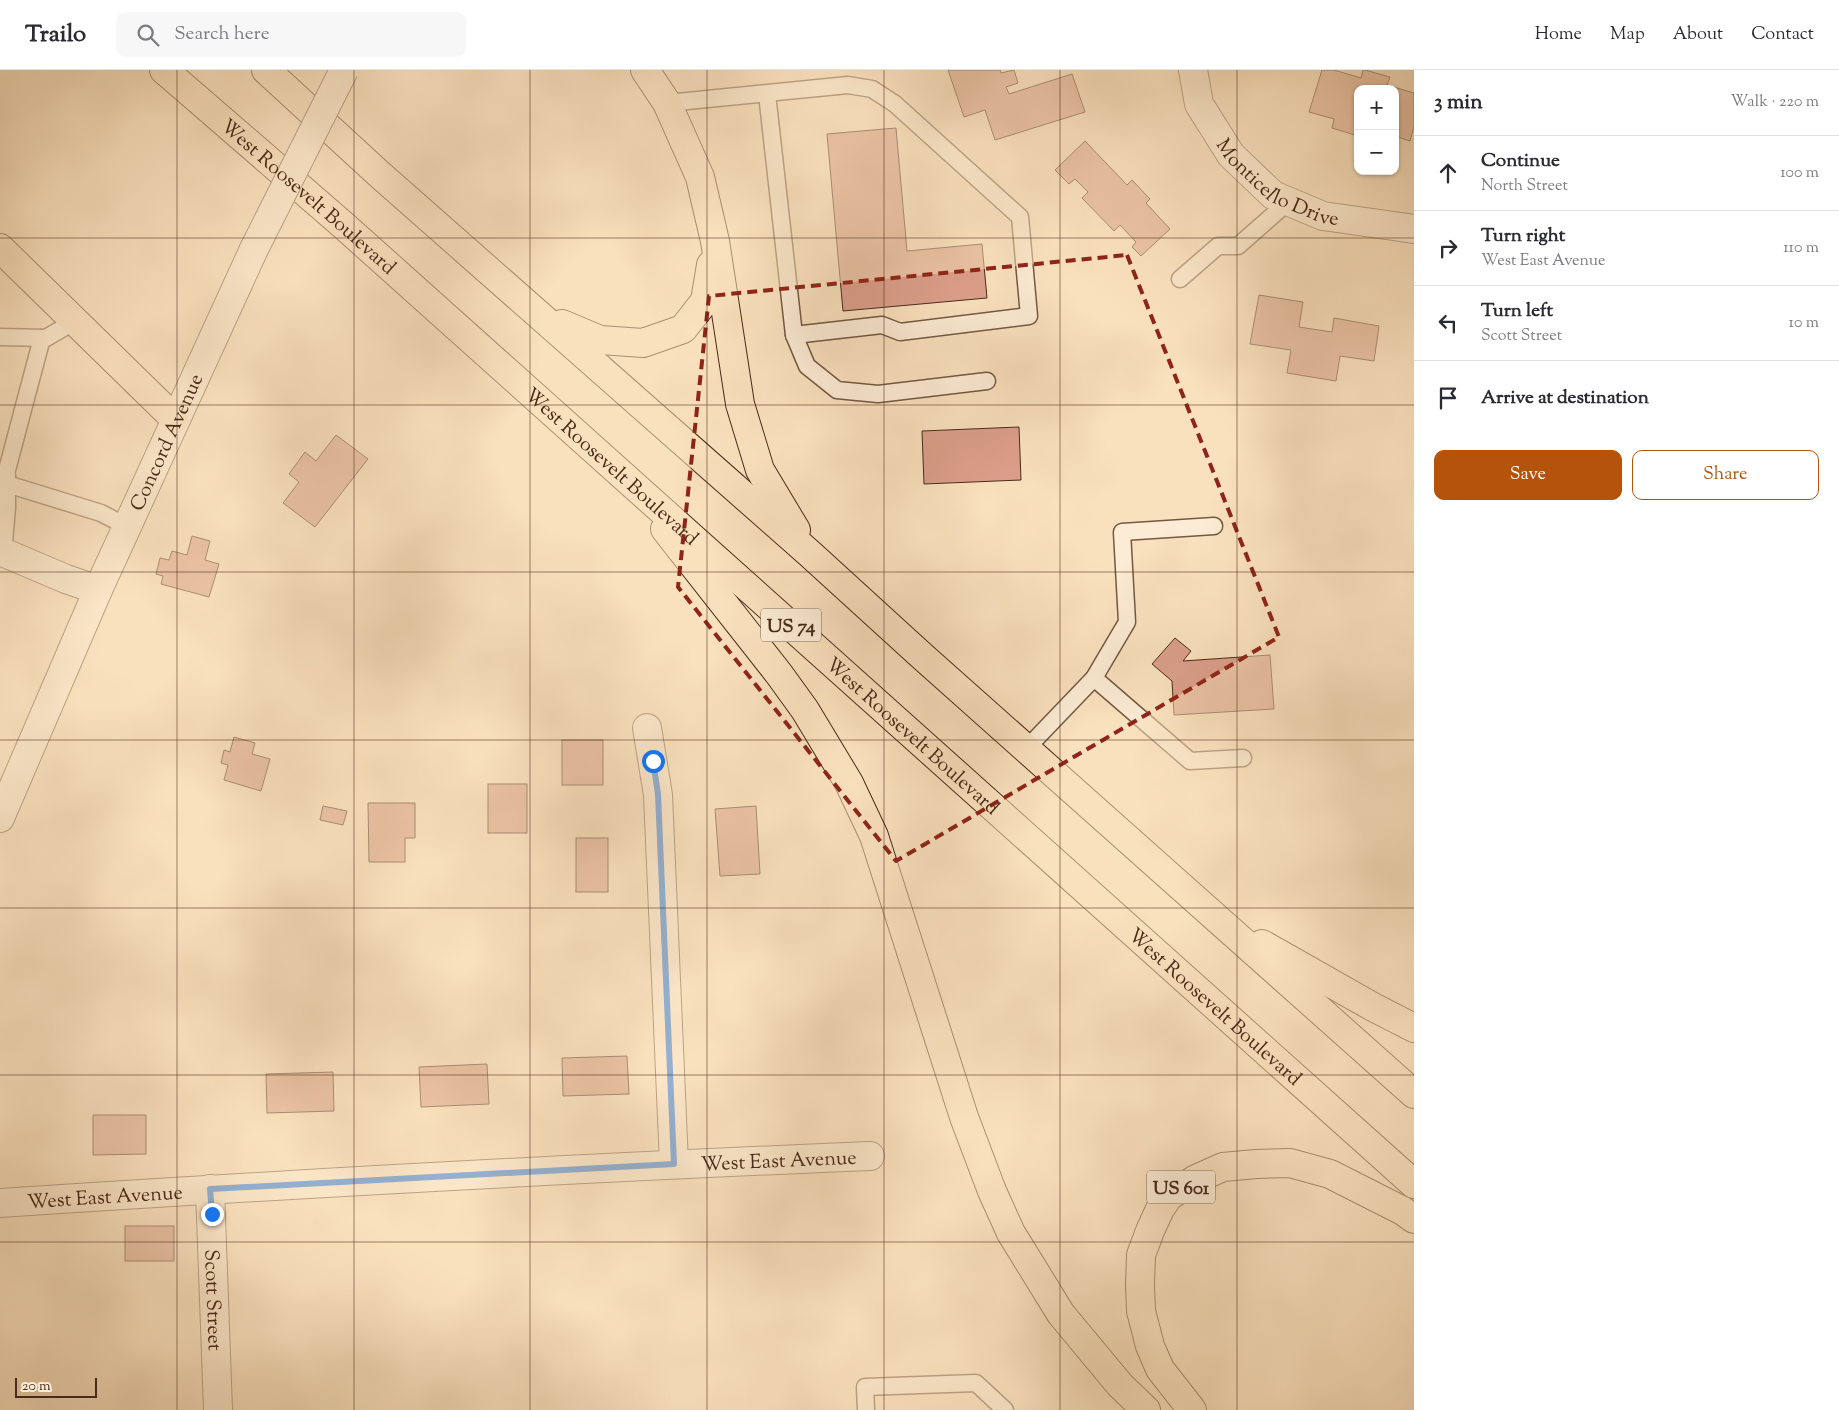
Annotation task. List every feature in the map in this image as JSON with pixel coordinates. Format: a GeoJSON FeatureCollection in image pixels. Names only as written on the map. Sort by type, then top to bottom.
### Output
{"type":"FeatureCollection","features":[{"type":"Feature","properties":{"kind":"highway","name":"West Roosevelt Boulevard"},"geometry":{"type":"LineString","coordinates":[[164,70],[342,224],[1414,1184]]}},
{"type":"Feature","properties":{"kind":"highway"},"geometry":{"type":"LineString","coordinates":[[266,70],[378,173],[809,552],[1026,749],[1414,1094]]}},
{"type":"Feature","properties":{"kind":"highway"},"geometry":{"type":"LineString","coordinates":[[645,70],[667,103],[700,178],[715,241],[740,404],[760,470],[809,552]]}},
{"type":"Feature","properties":{"kind":"highway"},"geometry":{"type":"LineString","coordinates":[[541,316],[600,340],[643,344],[683,329],[705,301],[715,241]]}},
{"type":"Feature","properties":{"kind":"highway"},"geometry":{"type":"LineString","coordinates":[[0,248],[175,419]]}},
{"type":"Feature","properties":{"kind":"highway"},"geometry":{"type":"LineString","coordinates":[[621,473],[779,674],[805,710],[849,783],[874,836],[964,1117],[992,1191],[1011,1233],[1061,1314],[1120,1385],[1146,1410]]}},
{"type":"Feature","properties":{"kind":"highway"},"geometry":{"type":"LineString","coordinates":[[1214,915],[1373,1007],[1414,1028]]}},
{"type":"Feature","properties":{"kind":"highway","name":"US 601"},"geometry":{"type":"LineString","coordinates":[[1192,1410],[1160,1369],[1150,1346],[1141,1311],[1141,1255],[1153,1224],[1169,1196],[1196,1179],[1223,1167],[1290,1163],[1330,1174],[1403,1211],[1414,1219]]}},
{"type":"Feature","properties":{"kind":"street","name":"Concord Avenue"},"geometry":{"type":"LineString","coordinates":[[0,818],[126,526],[175,419],[254,249],[344,70]]}},
{"type":"Feature","properties":{"kind":"street","name":"Monticello Drive"},"geometry":{"type":"LineString","coordinates":[[1193,70],[1199,104],[1231,155],[1273,195],[1323,216],[1414,229]]}},
{"type":"Feature","properties":{"kind":"street"},"geometry":{"type":"LineString","coordinates":[[2,552],[66,579],[98,590]]}},
{"type":"Feature","properties":{"kind":"street"},"geometry":{"type":"LineString","coordinates":[[647,728],[658,794],[674,1164]]}},
{"type":"Feature","properties":{"kind":"street","name":"West East Avenue"},"geometry":{"type":"LineString","coordinates":[[0,1204],[210,1189],[674,1164],[870,1156]]}},
{"type":"Feature","properties":{"kind":"street","name":"Scott Street"},"geometry":{"type":"LineString","coordinates":[[210,1189],[218,1410]]}},
{"type":"Feature","properties":{"kind":"lane"},"geometry":{"type":"LineString","coordinates":[[667,103],[848,86],[872,89],[895,104],[1020,217],[1029,316],[900,332],[882,325],[794,335]]}},
{"type":"Feature","properties":{"kind":"lane"},"geometry":{"type":"LineString","coordinates":[[767,94],[794,335],[807,366],[837,390],[878,394],[987,382]]}},
{"type":"Feature","properties":{"kind":"lane"},"geometry":{"type":"LineString","coordinates":[[1180,280],[1218,246],[1238,246],[1288,202]]}},
{"type":"Feature","properties":{"kind":"lane"},"geometry":{"type":"LineString","coordinates":[[0,337],[46,338],[75,321]]}},
{"type":"Feature","properties":{"kind":"lane"},"geometry":{"type":"LineString","coordinates":[[2,552],[7,508],[7,477],[42,338]]}},
{"type":"Feature","properties":{"kind":"lane"},"geometry":{"type":"LineString","coordinates":[[0,454],[7,477]]}},
{"type":"Feature","properties":{"kind":"lane"},"geometry":{"type":"LineString","coordinates":[[7,477],[101,513],[126,526]]}},
{"type":"Feature","properties":{"kind":"lane"},"geometry":{"type":"LineString","coordinates":[[1026,749],[1094,678],[1127,622],[1122,532],[1214,526]]}},
{"type":"Feature","properties":{"kind":"lane"},"geometry":{"type":"LineString","coordinates":[[1094,678],[1190,761],[1243,758]]}},
{"type":"Feature","properties":{"kind":"lane"},"geometry":{"type":"LineString","coordinates":[[866,1410],[865,1387],[976,1383],[1005,1410]]}},
{"type":"Feature","properties":{"kind":"highlighted area"},"geometry":{"type":"Polygon","coordinates":[[[1127,255],[1279,637],[896,861],[678,587],[709,296],[1127,255]]]}},
{"type":"Feature","properties":{"kind":"building"},"geometry":{"type":"Polygon","coordinates":[[[948,70],[1000,70],[1001,73],[1014,70],[1018,83],[1006,87],[1009,94],[1072,74],[1085,112],[995,140],[985,110],[964,117],[948,70]]]}},
{"type":"Feature","properties":{"kind":"building"},"geometry":{"type":"Polygon","coordinates":[[[1322,70],[1334,70],[1361,78],[1363,70],[1365,70],[1390,77],[1387,85],[1354,85],[1354,135],[1332,128],[1334,119],[1309,112],[1322,70]]]}},
{"type":"Feature","properties":{"kind":"building"},"geometry":{"type":"Polygon","coordinates":[[[1399,89],[1414,93],[1414,126],[1410,141],[1399,137],[1399,89]]]}},
{"type":"Feature","properties":{"kind":"building"},"geometry":{"type":"Polygon","coordinates":[[[896,128],[907,251],[982,244],[987,298],[843,311],[827,134],[896,128]]]}},
{"type":"Feature","properties":{"kind":"building"},"geometry":{"type":"Polygon","coordinates":[[[1085,141],[1127,185],[1132,180],[1150,199],[1146,203],[1170,229],[1141,256],[1132,247],[1136,242],[1120,225],[1114,231],[1082,198],[1088,192],[1075,179],[1069,184],[1055,170],[1085,141]]]}},
{"type":"Feature","properties":{"kind":"building"},"geometry":{"type":"Polygon","coordinates":[[[1259,295],[1303,302],[1299,327],[1332,332],[1334,318],[1379,326],[1374,361],[1340,356],[1336,381],[1287,373],[1291,350],[1250,344],[1259,295]]]}},
{"type":"Feature","properties":{"kind":"building"},"geometry":{"type":"Polygon","coordinates":[[[1019,427],[1021,480],[924,484],[922,431],[1019,427]]]}},
{"type":"Feature","properties":{"kind":"building"},"geometry":{"type":"Polygon","coordinates":[[[336,435],[368,459],[315,527],[283,503],[299,482],[289,474],[305,452],[316,461],[336,435]]]}},
{"type":"Feature","properties":{"kind":"building"},"geometry":{"type":"Polygon","coordinates":[[[192,536],[210,541],[205,560],[219,564],[209,597],[161,584],[163,576],[156,574],[160,558],[169,560],[172,551],[187,555],[192,536]]]}},
{"type":"Feature","properties":{"kind":"building"},"geometry":{"type":"Polygon","coordinates":[[[1175,638],[1191,651],[1183,661],[1270,655],[1274,709],[1174,715],[1172,681],[1152,664],[1175,638]]]}},
{"type":"Feature","properties":{"kind":"building"},"geometry":{"type":"Polygon","coordinates":[[[234,737],[255,743],[252,754],[270,759],[261,791],[224,780],[228,765],[221,763],[224,750],[230,752],[234,737]]]}},
{"type":"Feature","properties":{"kind":"building"},"geometry":{"type":"Polygon","coordinates":[[[562,740],[603,740],[603,785],[562,785],[562,740]]]}},
{"type":"Feature","properties":{"kind":"building"},"geometry":{"type":"Polygon","coordinates":[[[488,784],[527,784],[527,833],[488,833],[488,784]]]}},
{"type":"Feature","properties":{"kind":"building"},"geometry":{"type":"Polygon","coordinates":[[[368,803],[415,803],[415,838],[405,838],[405,862],[369,862],[368,803]]]}},
{"type":"Feature","properties":{"kind":"building"},"geometry":{"type":"Polygon","coordinates":[[[323,806],[347,811],[343,825],[320,820],[323,806]]]}},
{"type":"Feature","properties":{"kind":"building"},"geometry":{"type":"Polygon","coordinates":[[[756,806],[760,874],[720,876],[715,809],[756,806]]]}},
{"type":"Feature","properties":{"kind":"building"},"geometry":{"type":"Polygon","coordinates":[[[576,838],[608,838],[608,892],[576,892],[576,838]]]}},
{"type":"Feature","properties":{"kind":"building"},"geometry":{"type":"Polygon","coordinates":[[[627,1056],[629,1094],[563,1096],[562,1058],[627,1056]]]}},
{"type":"Feature","properties":{"kind":"building"},"geometry":{"type":"Polygon","coordinates":[[[487,1064],[489,1104],[421,1107],[419,1067],[487,1064]]]}},
{"type":"Feature","properties":{"kind":"building"},"geometry":{"type":"Polygon","coordinates":[[[333,1072],[334,1111],[267,1113],[266,1074],[333,1072]]]}},
{"type":"Feature","properties":{"kind":"building"},"geometry":{"type":"Polygon","coordinates":[[[93,1115],[146,1115],[146,1154],[93,1155],[93,1115]]]}},
{"type":"Feature","properties":{"kind":"building"},"geometry":{"type":"Polygon","coordinates":[[[125,1226],[174,1226],[174,1261],[125,1261],[125,1226]]]}},
{"type":"Feature","properties":{"kind":"route"},"geometry":{"type":"LineString","coordinates":[[212,1214],[210,1189],[674,1164],[658,794],[653,761]]}}]}
